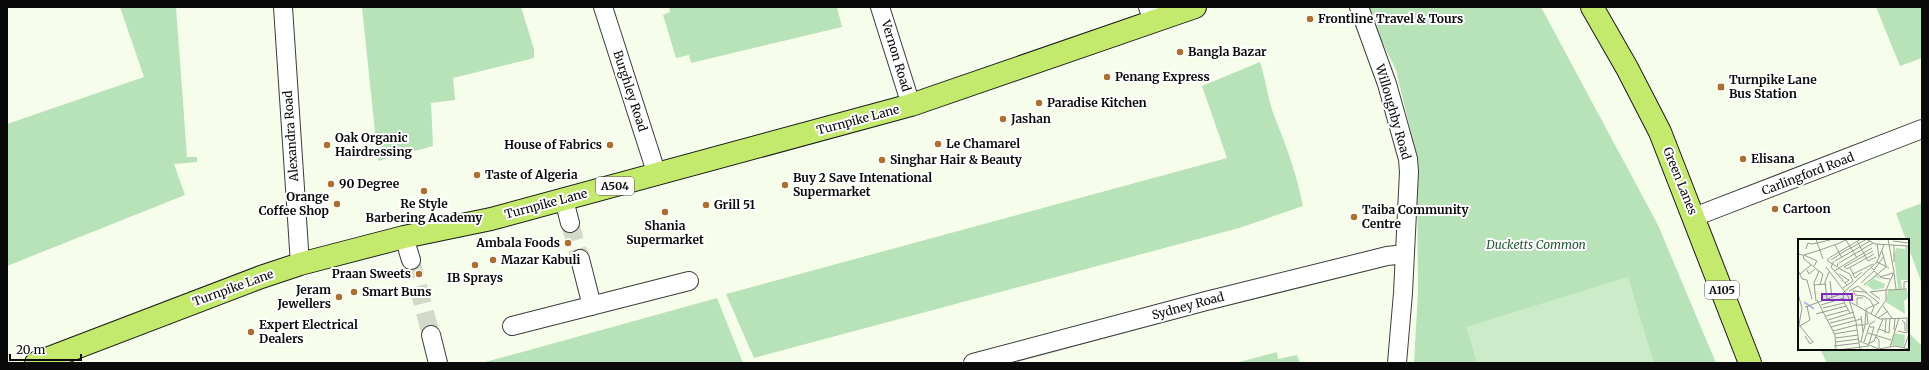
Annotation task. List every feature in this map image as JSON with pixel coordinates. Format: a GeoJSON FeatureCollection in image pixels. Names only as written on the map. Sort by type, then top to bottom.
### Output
{"type":"FeatureCollection","features":[{"type":"Feature","properties":{"kind":"main road","name":"Turnpike Lane"},"geometry":{"type":"LineString","coordinates":[[36,363],[261,277],[300,264],[404,237],[491,219],[911,105],[1151,14],[1195,7]]}},
{"type":"Feature","properties":{"kind":"main road","name":"Green Lanes"},"geometry":{"type":"LineString","coordinates":[[1592,7],[1628,68],[1648,108],[1694,217],[1750,363]]}},
{"type":"Feature","properties":{"kind":"street","name":"Alexandra Road"},"geometry":{"type":"LineString","coordinates":[[283,7],[300,264]]}},
{"type":"Feature","properties":{"kind":"street","name":"Burghley Road"},"geometry":{"type":"LineString","coordinates":[[603,7],[657,175]]}},
{"type":"Feature","properties":{"kind":"street","name":"Vernon Road"},"geometry":{"type":"LineString","coordinates":[[880,7],[911,105]]}},
{"type":"Feature","properties":{"kind":"street","name":"Willoughby Road"},"geometry":{"type":"LineString","coordinates":[[1359,7],[1387,84],[1408,159],[1410,172],[1397,363]]}},
{"type":"Feature","properties":{"kind":"street","name":"Carlingford Road"},"geometry":{"type":"LineString","coordinates":[[1694,217],[1922,129]]}},
{"type":"Feature","properties":{"kind":"street"},"geometry":{"type":"LineString","coordinates":[[564,200],[570,223]]}},
{"type":"Feature","properties":{"kind":"street"},"geometry":{"type":"LineString","coordinates":[[404,237],[411,260]]}},
{"type":"Feature","properties":{"kind":"street","name":"Sydney Road"},"geometry":{"type":"LineString","coordinates":[[973,363],[1221,297],[1387,256],[1404,254]]}},
{"type":"Feature","properties":{"kind":"street"},"geometry":{"type":"LineString","coordinates":[[580,259],[592,306]]}},
{"type":"Feature","properties":{"kind":"street"},"geometry":{"type":"LineString","coordinates":[[512,326],[689,281]]}},
{"type":"Feature","properties":{"kind":"street"},"geometry":{"type":"LineString","coordinates":[[431,335],[438,363]]}},
{"type":"Feature","properties":{"kind":"green space"},"geometry":{"type":"Polygon","coordinates":[[[120,7],[176,7],[187,157],[197,157],[197,162],[174,164],[185,195],[7,266],[7,124],[144,77],[120,7]]]}},
{"type":"Feature","properties":{"kind":"green space"},"geometry":{"type":"Polygon","coordinates":[[[362,7],[521,7],[534,49],[534,58],[453,78],[455,100],[431,103],[433,146],[378,161],[362,7]]]}},
{"type":"Feature","properties":{"kind":"green space"},"geometry":{"type":"Polygon","coordinates":[[[669,7],[837,7],[842,27],[691,63],[689,55],[676,58],[663,15],[670,12],[669,7]]]}},
{"type":"Feature","properties":{"kind":"green space","name":"Ducketts Common"},"geometry":{"type":"Polygon","coordinates":[[[1365,7],[1541,7],[1658,225],[1716,363],[1414,363],[1418,292],[1417,158],[1396,70],[1365,7]]]}},
{"type":"Feature","properties":{"kind":"green space"},"geometry":{"type":"Polygon","coordinates":[[[1876,7],[1922,7],[1922,58],[1900,66],[1876,7]]]}},
{"type":"Feature","properties":{"kind":"green space"},"geometry":{"type":"Polygon","coordinates":[[[1260,62],[1271,105],[1298,184],[1303,206],[1239,228],[754,358],[726,294],[1227,158],[1202,86],[1260,62]]]}},
{"type":"Feature","properties":{"kind":"green space"},"geometry":{"type":"Polygon","coordinates":[[[1922,203],[1922,284],[1909,249],[1909,239],[1906,239],[1896,213],[1922,203]]]}},
{"type":"Feature","properties":{"kind":"green space"},"geometry":{"type":"Polygon","coordinates":[[[1628,277],[1654,363],[1477,363],[1466,327],[1628,277]]]}},
{"type":"Feature","properties":{"kind":"green space"},"geometry":{"type":"Polygon","coordinates":[[[717,298],[743,363],[481,363],[515,354],[717,298]]]}},
{"type":"Feature","properties":{"kind":"green space"},"geometry":{"type":"Polygon","coordinates":[[[1909,333],[1922,346],[1922,363],[1827,363],[1820,350],[1909,350],[1909,333]]]}},
{"type":"Feature","properties":{"kind":"green space"},"geometry":{"type":"Polygon","coordinates":[[[1277,352],[1278,359],[1297,355],[1300,363],[1236,363],[1277,352]]]}},
{"type":"Feature","properties":{"kind":"tunnel"},"geometry":{"type":"LineString","coordinates":[[570,223],[580,259]]}},
{"type":"Feature","properties":{"kind":"tunnel"},"geometry":{"type":"LineString","coordinates":[[411,260],[431,335]]}},
{"type":"Feature","properties":{"kind":"place","name":"Frontline Travel & Tours"},"geometry":{"type":"Point","coordinates":[1310,19]}},
{"type":"Feature","properties":{"kind":"place","name":"Bangla Bazar"},"geometry":{"type":"Point","coordinates":[1180,52]}},
{"type":"Feature","properties":{"kind":"place","name":"Penang Express"},"geometry":{"type":"Point","coordinates":[1107,77]}},
{"type":"Feature","properties":{"kind":"place","name":"Turnpike Lane Bus Station"},"geometry":{"type":"Point","coordinates":[1721,87]}},
{"type":"Feature","properties":{"kind":"place","name":"Paradise Kitchen"},"geometry":{"type":"Point","coordinates":[1039,103]}},
{"type":"Feature","properties":{"kind":"place","name":"Jashan"},"geometry":{"type":"Point","coordinates":[1003,119]}},
{"type":"Feature","properties":{"kind":"place","name":"Le Chamarel"},"geometry":{"type":"Point","coordinates":[938,144]}},
{"type":"Feature","properties":{"kind":"place","name":"Oak Organic Hairdressing"},"geometry":{"type":"Point","coordinates":[327,145]}},
{"type":"Feature","properties":{"kind":"place","name":"House of Fabrics"},"geometry":{"type":"Point","coordinates":[610,145]}},
{"type":"Feature","properties":{"kind":"place","name":"Elisana"},"geometry":{"type":"Point","coordinates":[1743,159]}},
{"type":"Feature","properties":{"kind":"place","name":"Singhar Hair & Beauty"},"geometry":{"type":"Point","coordinates":[882,160]}},
{"type":"Feature","properties":{"kind":"place","name":"Taste of Algeria"},"geometry":{"type":"Point","coordinates":[477,175]}},
{"type":"Feature","properties":{"kind":"place","name":"90 Degree"},"geometry":{"type":"Point","coordinates":[331,184]}},
{"type":"Feature","properties":{"kind":"place","name":"Buy 2 Save Intenational Supermarket"},"geometry":{"type":"Point","coordinates":[785,185]}},
{"type":"Feature","properties":{"kind":"place","name":"Re Style Barbering Academy"},"geometry":{"type":"Point","coordinates":[424,191]}},
{"type":"Feature","properties":{"kind":"place","name":"Orange Coffee Shop"},"geometry":{"type":"Point","coordinates":[337,204]}},
{"type":"Feature","properties":{"kind":"place","name":"Grill 51"},"geometry":{"type":"Point","coordinates":[706,205]}},
{"type":"Feature","properties":{"kind":"place","name":"Cartoon"},"geometry":{"type":"Point","coordinates":[1775,209]}},
{"type":"Feature","properties":{"kind":"place","name":"Shania Supermarket"},"geometry":{"type":"Point","coordinates":[665,212]}},
{"type":"Feature","properties":{"kind":"place","name":"Taiba Community Centre"},"geometry":{"type":"Point","coordinates":[1354,217]}},
{"type":"Feature","properties":{"kind":"place","name":"Ambala Foods"},"geometry":{"type":"Point","coordinates":[568,243]}},
{"type":"Feature","properties":{"kind":"place","name":"Mazar Kabuli"},"geometry":{"type":"Point","coordinates":[493,260]}},
{"type":"Feature","properties":{"kind":"place","name":"IB Sprays"},"geometry":{"type":"Point","coordinates":[475,265]}},
{"type":"Feature","properties":{"kind":"place","name":"Praan Sweets"},"geometry":{"type":"Point","coordinates":[419,274]}},
{"type":"Feature","properties":{"kind":"place","name":"Smart Buns"},"geometry":{"type":"Point","coordinates":[354,292]}},
{"type":"Feature","properties":{"kind":"place","name":"Jeram Jewellers"},"geometry":{"type":"Point","coordinates":[339,297]}},
{"type":"Feature","properties":{"kind":"place","name":"Expert Electrical Dealers"},"geometry":{"type":"Point","coordinates":[251,332]}}]}
